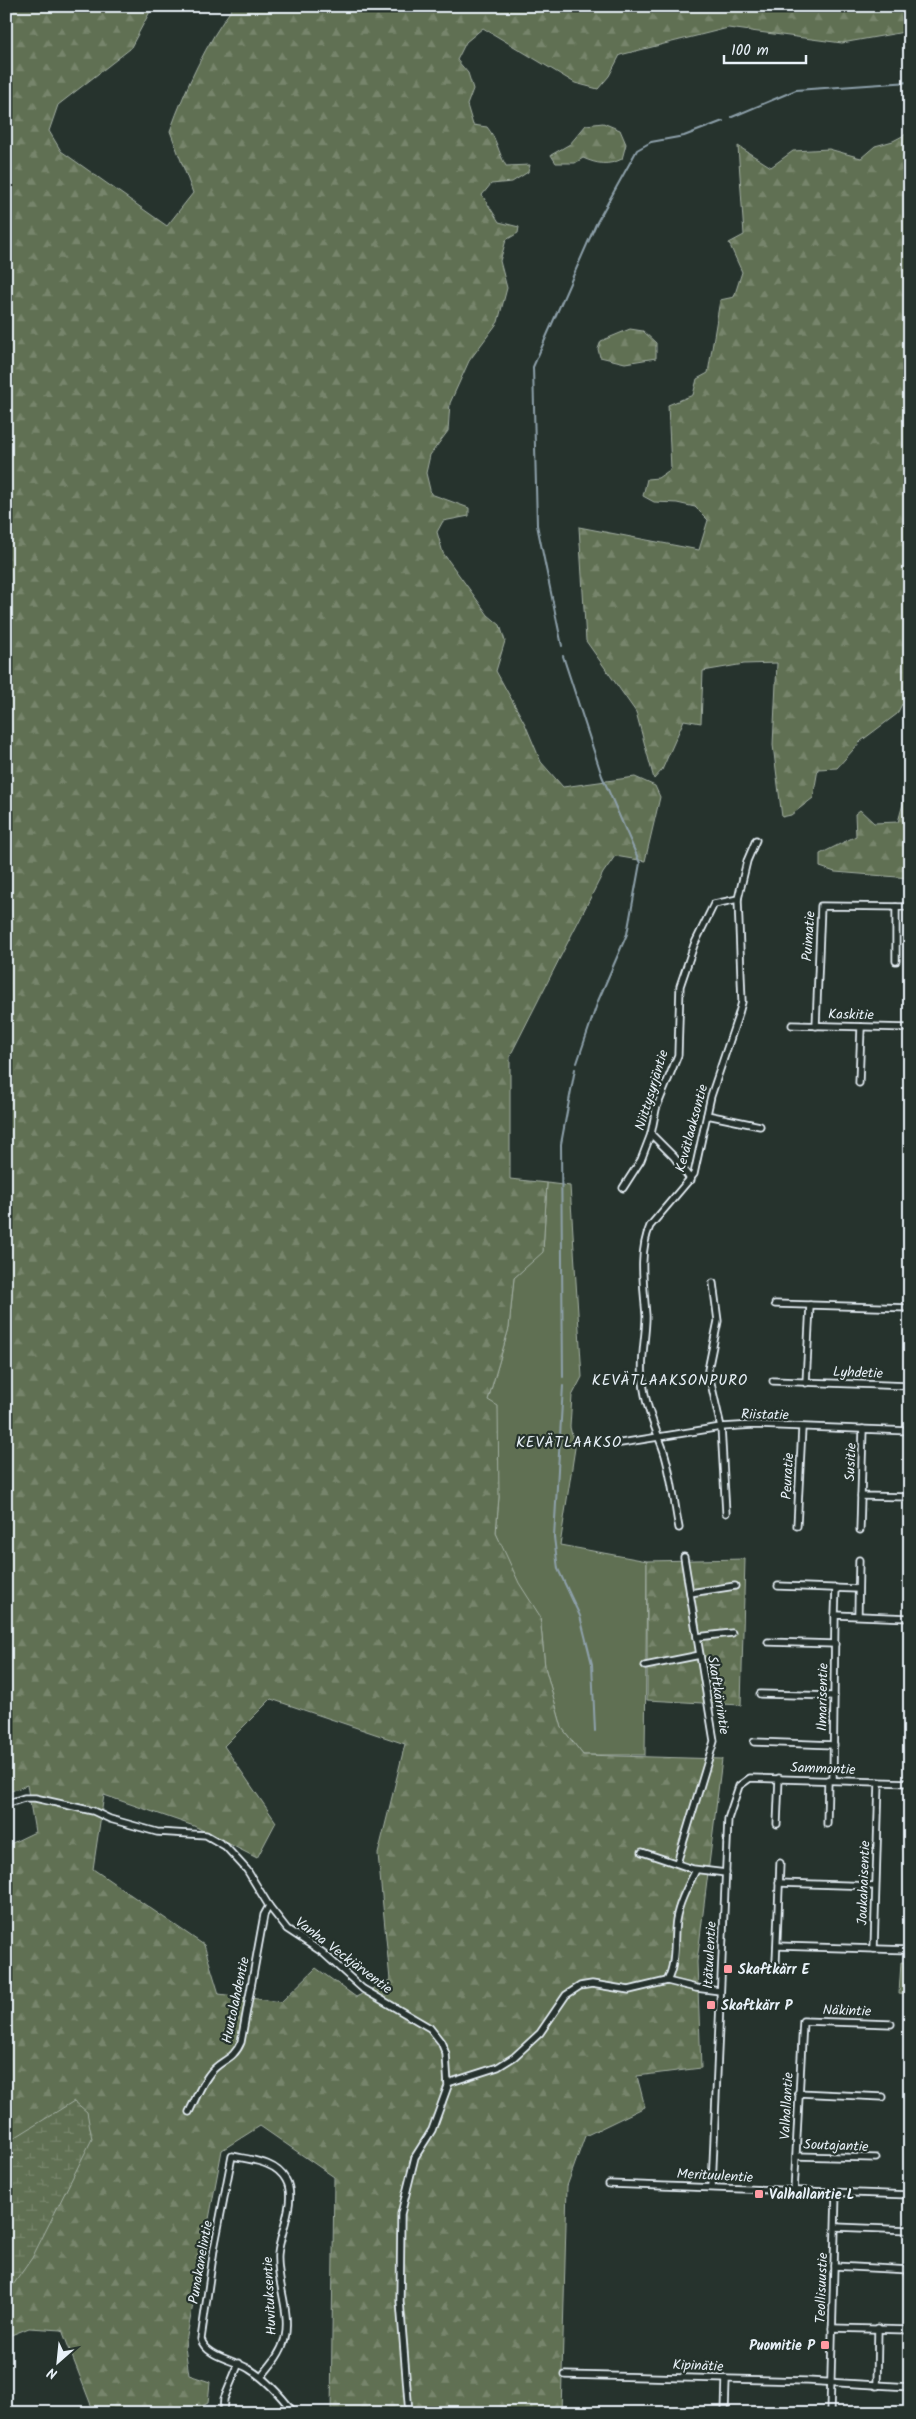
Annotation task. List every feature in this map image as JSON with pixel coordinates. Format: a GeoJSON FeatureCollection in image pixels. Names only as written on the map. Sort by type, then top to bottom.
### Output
{"type":"FeatureCollection","features":[{"type":"Feature","properties":{"kind":"street","name":"Kevätlaaksontie"},"geometry":{"type":"LineString","coordinates":[[679,1528],[662,1446],[648,1408],[643,1380],[642,1350],[646,1327],[643,1269],[646,1235],[650,1226],[691,1180],[698,1158],[707,1115],[742,1002],[738,899],[747,861],[756,840]]}},
{"type":"Feature","properties":{"kind":"street","name":"Niittysyrjäntie"},"geometry":{"type":"LineString","coordinates":[[623,1188],[641,1160],[651,1134],[656,1109],[678,1054],[680,986],[694,945],[714,904],[729,899],[738,899]]}},
{"type":"Feature","properties":{"kind":"street","name":"Puimatie"},"geometry":{"type":"LineString","coordinates":[[816,1026],[821,906],[910,907]]}},
{"type":"Feature","properties":{"kind":"street"},"geometry":{"type":"LineString","coordinates":[[896,907],[896,961]]}},
{"type":"Feature","properties":{"kind":"street","name":"Kaskitie"},"geometry":{"type":"LineString","coordinates":[[792,1025],[910,1028]]}},
{"type":"Feature","properties":{"kind":"street"},"geometry":{"type":"LineString","coordinates":[[859,1084],[861,1027]]}},
{"type":"Feature","properties":{"kind":"street"},"geometry":{"type":"LineString","coordinates":[[707,1115],[760,1126]]}},
{"type":"Feature","properties":{"kind":"street"},"geometry":{"type":"LineString","coordinates":[[651,1134],[668,1151],[691,1180]]}},
{"type":"Feature","properties":{"kind":"street"},"geometry":{"type":"LineString","coordinates":[[713,1283],[718,1321],[708,1370],[721,1427],[726,1513]]}},
{"type":"Feature","properties":{"kind":"street"},"geometry":{"type":"LineString","coordinates":[[775,1304],[910,1308]]}},
{"type":"Feature","properties":{"kind":"street"},"geometry":{"type":"LineString","coordinates":[[806,1383],[810,1305]]}},
{"type":"Feature","properties":{"kind":"street","name":"Lyhdetie"},"geometry":{"type":"LineString","coordinates":[[773,1382],[910,1386]]}},
{"type":"Feature","properties":{"kind":"street","name":"Riistatie"},"geometry":{"type":"LineString","coordinates":[[621,1443],[721,1427],[755,1425],[910,1431]]}},
{"type":"Feature","properties":{"kind":"street","name":"Peuratie"},"geometry":{"type":"LineString","coordinates":[[797,1526],[802,1428]]}},
{"type":"Feature","properties":{"kind":"street","name":"Susitie"},"geometry":{"type":"LineString","coordinates":[[860,1530],[863,1429]]}},
{"type":"Feature","properties":{"kind":"street","name":"Susitie"},"geometry":{"type":"LineString","coordinates":[[861,1496],[910,1497]]}},
{"type":"Feature","properties":{"kind":"street","name":"Skaftkärrintie"},"geometry":{"type":"LineString","coordinates":[[677,1863],[714,1741],[684,1557]]}},
{"type":"Feature","properties":{"kind":"street"},"geometry":{"type":"LineString","coordinates":[[858,1615],[859,1560]]}},
{"type":"Feature","properties":{"kind":"street"},"geometry":{"type":"LineString","coordinates":[[690,1593],[735,1586]]}},
{"type":"Feature","properties":{"kind":"street"},"geometry":{"type":"LineString","coordinates":[[778,1586],[858,1589]]}},
{"type":"Feature","properties":{"kind":"street","name":"Ilmarisentie"},"geometry":{"type":"LineString","coordinates":[[827,1824],[834,1745],[836,1588]]}},
{"type":"Feature","properties":{"kind":"street"},"geometry":{"type":"LineString","coordinates":[[835,1615],[910,1618]]}},
{"type":"Feature","properties":{"kind":"street"},"geometry":{"type":"LineString","coordinates":[[696,1637],[732,1633]]}},
{"type":"Feature","properties":{"kind":"street"},"geometry":{"type":"LineString","coordinates":[[768,1642],[835,1644]]}},
{"type":"Feature","properties":{"kind":"street"},"geometry":{"type":"LineString","coordinates":[[645,1666],[700,1655]]}},
{"type":"Feature","properties":{"kind":"street"},"geometry":{"type":"LineString","coordinates":[[760,1694],[834,1696]]}},
{"type":"Feature","properties":{"kind":"street"},"geometry":{"type":"LineString","coordinates":[[754,1742],[834,1745]]}},
{"type":"Feature","properties":{"kind":"street","name":"Sammontie"},"geometry":{"type":"LineString","coordinates":[[739,1786],[750,1778],[910,1783]]}},
{"type":"Feature","properties":{"kind":"street"},"geometry":{"type":"LineString","coordinates":[[777,1824],[779,1778]]}},
{"type":"Feature","properties":{"kind":"street","name":"Joukahaisentie"},"geometry":{"type":"LineString","coordinates":[[874,1949],[879,1782]]}},
{"type":"Feature","properties":{"kind":"street","name":"Itätuulentie"},"geometry":{"type":"LineString","coordinates":[[712,2187],[728,1820],[739,1786]]}},
{"type":"Feature","properties":{"kind":"street","name":"Vanha Veckjärventie"},"geometry":{"type":"LineString","coordinates":[[6,1804],[24,1798],[35,1798],[93,1810],[110,1819],[157,1832],[206,1835],[225,1846],[247,1870],[269,1906],[287,1929],[322,1952],[363,1988],[430,2028],[446,2054],[448,2083],[432,2130],[415,2157],[401,2214],[400,2301],[409,2413]]}},
{"type":"Feature","properties":{"kind":"street"},"geometry":{"type":"LineString","coordinates":[[642,1852],[696,1870],[726,1873]]}},
{"type":"Feature","properties":{"kind":"street"},"geometry":{"type":"LineString","coordinates":[[776,1962],[780,1863]]}},
{"type":"Feature","properties":{"kind":"street"},"geometry":{"type":"LineString","coordinates":[[667,1981],[673,1966],[676,1920],[680,1905],[696,1870]]}},
{"type":"Feature","properties":{"kind":"street"},"geometry":{"type":"LineString","coordinates":[[779,1883],[875,1886]]}},
{"type":"Feature","properties":{"kind":"street","name":"Huutolahdentie"},"geometry":{"type":"LineString","coordinates":[[189,2112],[208,2075],[217,2065],[238,2050],[264,1915],[269,1906]]}},
{"type":"Feature","properties":{"kind":"street"},"geometry":{"type":"LineString","coordinates":[[777,1946],[910,1950]]}},
{"type":"Feature","properties":{"kind":"street"},"geometry":{"type":"LineString","coordinates":[[448,2083],[498,2067],[514,2057],[540,2033],[566,1995],[580,1986],[592,1984],[629,1990],[667,1981],[696,1988],[720,1991]]}},
{"type":"Feature","properties":{"kind":"street","name":"Näkintie"},"geometry":{"type":"LineString","coordinates":[[803,2021],[891,2024]]}},
{"type":"Feature","properties":{"kind":"street","name":"Valhallantie"},"geometry":{"type":"LineString","coordinates":[[794,2192],[803,2021]]}},
{"type":"Feature","properties":{"kind":"street"},"geometry":{"type":"LineString","coordinates":[[798,2093],[883,2097]]}},
{"type":"Feature","properties":{"kind":"street","name":"Punakanelintie"},"geometry":{"type":"LineString","coordinates":[[232,2156],[214,2249],[201,2339],[203,2347],[239,2363]]}},
{"type":"Feature","properties":{"kind":"street","name":"Huvituksentie"},"geometry":{"type":"LineString","coordinates":[[232,2156],[263,2162],[277,2169],[286,2179],[289,2188],[290,2203],[280,2236],[278,2257],[278,2273],[286,2319],[285,2339],[275,2361],[260,2377]]}},
{"type":"Feature","properties":{"kind":"street","name":"Soutajantie"},"geometry":{"type":"LineString","coordinates":[[796,2156],[876,2158]]}},
{"type":"Feature","properties":{"kind":"street","name":"Merituulentie"},"geometry":{"type":"LineString","coordinates":[[609,2184],[910,2195]]}},
{"type":"Feature","properties":{"kind":"street","name":"Teollisuustie"},"geometry":{"type":"LineString","coordinates":[[830,2413],[836,2193]]}},
{"type":"Feature","properties":{"kind":"street"},"geometry":{"type":"LineString","coordinates":[[836,2228],[910,2230]]}},
{"type":"Feature","properties":{"kind":"street"},"geometry":{"type":"LineString","coordinates":[[834,2266],[910,2270]]}},
{"type":"Feature","properties":{"kind":"street"},"geometry":{"type":"LineString","coordinates":[[832,2328],[910,2330]]}},
{"type":"Feature","properties":{"kind":"street"},"geometry":{"type":"LineString","coordinates":[[878,2328],[878,2386]]}},
{"type":"Feature","properties":{"kind":"street"},"geometry":{"type":"LineString","coordinates":[[223,2413],[224,2399],[239,2363],[260,2377],[294,2413]]}},
{"type":"Feature","properties":{"kind":"street","name":"Kipinätie"},"geometry":{"type":"LineString","coordinates":[[566,2374],[910,2387]]}},
{"type":"Feature","properties":{"kind":"street"},"geometry":{"type":"LineString","coordinates":[[725,2413],[726,2379]]}},
{"type":"Feature","properties":{"kind":"green space"},"geometry":{"type":"Polygon","coordinates":[[[6,6],[153,6],[130,49],[58,105],[49,131],[61,151],[167,226],[193,193],[170,131],[198,66],[214,35],[234,6],[910,6],[910,31],[842,43],[728,28],[620,55],[609,76],[598,89],[575,83],[483,28],[466,42],[457,60],[468,73],[473,89],[467,105],[473,125],[487,127],[506,166],[530,165],[528,172],[512,182],[491,184],[482,195],[499,222],[519,227],[518,233],[506,240],[500,261],[507,288],[498,322],[469,361],[450,403],[448,431],[430,455],[426,473],[431,494],[469,508],[469,516],[443,521],[437,532],[443,553],[488,615],[500,625],[505,641],[496,671],[525,724],[541,762],[563,787],[635,777],[655,786],[660,797],[645,861],[615,856],[603,873],[510,1056],[510,1179],[547,1183],[543,1252],[514,1278],[509,1328],[488,1400],[498,1406],[499,1497],[496,1533],[519,1583],[540,1616],[545,1667],[562,1728],[583,1755],[722,1759],[697,1962],[701,2068],[637,2076],[645,2107],[585,2136],[567,2186],[561,2413],[331,2413],[334,2177],[260,2126],[222,2150],[185,2347],[189,2375],[210,2382],[208,2403],[189,2413],[112,2413],[91,2405],[62,2330],[29,2328],[6,2337],[6,1846],[35,1832],[27,1785],[6,1793],[6,6]],[[271,1699],[224,1746],[276,1822],[257,1858],[194,1826],[104,1795],[93,1869],[204,1945],[219,1994],[281,2002],[316,1968],[356,1997],[390,1980],[378,1854],[405,1744],[271,1699]]]}},
{"type":"Feature","properties":{"kind":"green space"},"geometry":{"type":"Polygon","coordinates":[[[603,123],[620,130],[626,144],[622,159],[598,163],[583,158],[575,163],[556,163],[551,155],[570,144],[586,125],[603,123]]]}},
{"type":"Feature","properties":{"kind":"green space"},"geometry":{"type":"Polygon","coordinates":[[[910,132],[910,715],[902,704],[897,714],[861,741],[837,768],[818,769],[813,798],[791,815],[782,817],[773,745],[777,663],[744,664],[703,671],[701,723],[684,720],[662,770],[654,779],[636,712],[586,641],[579,527],[699,550],[708,520],[695,507],[677,503],[654,502],[643,496],[647,479],[658,478],[671,469],[668,405],[693,395],[697,379],[708,373],[720,300],[734,297],[742,272],[729,243],[744,235],[738,146],[771,167],[793,151],[829,149],[861,158],[875,146],[893,141],[910,132]]]}},
{"type":"Feature","properties":{"kind":"green space"},"geometry":{"type":"Polygon","coordinates":[[[630,329],[643,331],[656,343],[656,358],[625,363],[600,357],[598,349],[601,341],[630,329]]]}},
{"type":"Feature","properties":{"kind":"green space"},"geometry":{"type":"Polygon","coordinates":[[[910,778],[910,878],[835,872],[820,867],[820,854],[856,836],[855,814],[860,810],[874,823],[898,822],[910,778]]]}},
{"type":"Feature","properties":{"kind":"green space"},"geometry":{"type":"Polygon","coordinates":[[[547,1183],[570,1186],[582,1377],[572,1396],[570,1427],[575,1448],[560,1545],[647,1561],[645,1755],[583,1755],[562,1728],[545,1667],[540,1616],[517,1584],[496,1533],[499,1497],[488,1400],[509,1328],[514,1278],[543,1251],[547,1183]]]}},
{"type":"Feature","properties":{"kind":"green space"},"geometry":{"type":"Polygon","coordinates":[[[745,1559],[741,1705],[647,1700],[647,1561],[745,1559]]]}},
{"type":"Feature","properties":{"kind":"green space"},"geometry":{"type":"Polygon","coordinates":[[[901,1962],[910,1963],[910,1995],[899,1994],[901,1962]]]}},
{"type":"Feature","properties":{"kind":"green space"},"geometry":{"type":"Polygon","coordinates":[[[74,2101],[87,2112],[92,2139],[32,2258],[6,2295],[6,2143],[74,2101]]]}},
{"type":"Feature","properties":{"kind":"waterway"},"geometry":{"type":"LineString","coordinates":[[732,117],[796,90],[910,82]]}},
{"type":"Feature","properties":{"kind":"waterway"},"geometry":{"type":"LineString","coordinates":[[562,646],[537,525],[533,367],[596,224],[637,150],[651,142],[684,136],[723,121]]}},
{"type":"Feature","properties":{"kind":"waterway"},"geometry":{"type":"LineString","coordinates":[[563,656],[602,776],[640,863],[627,934],[598,1001],[577,1063]]}},
{"type":"Feature","properties":{"kind":"waterway"},"geometry":{"type":"LineString","coordinates":[[563,1377],[561,1144],[575,1069]]}},
{"type":"Feature","properties":{"kind":"waterway"},"geometry":{"type":"LineString","coordinates":[[563,1386],[554,1537],[558,1569],[580,1616],[592,1664],[595,1731]]}},
{"type":"Feature","properties":{"kind":"place","name":"Skaftkärr E"},"geometry":{"type":"Point","coordinates":[728,1969]}},
{"type":"Feature","properties":{"kind":"place","name":"Skaftkärr P"},"geometry":{"type":"Point","coordinates":[711,2005]}},
{"type":"Feature","properties":{"kind":"place","name":"Valhallantie L"},"geometry":{"type":"Point","coordinates":[759,2194]}},
{"type":"Feature","properties":{"kind":"place","name":"Puomitie P"},"geometry":{"type":"Point","coordinates":[825,2345]}},
{"type":"Feature","properties":{"kind":"district","name":"KEVÄTLAAKSONPURO"},"geometry":{"type":"Point","coordinates":[670,1380]}},
{"type":"Feature","properties":{"kind":"district","name":"KEVÄTLAAKSO"},"geometry":{"type":"Point","coordinates":[569,1442]}}]}
